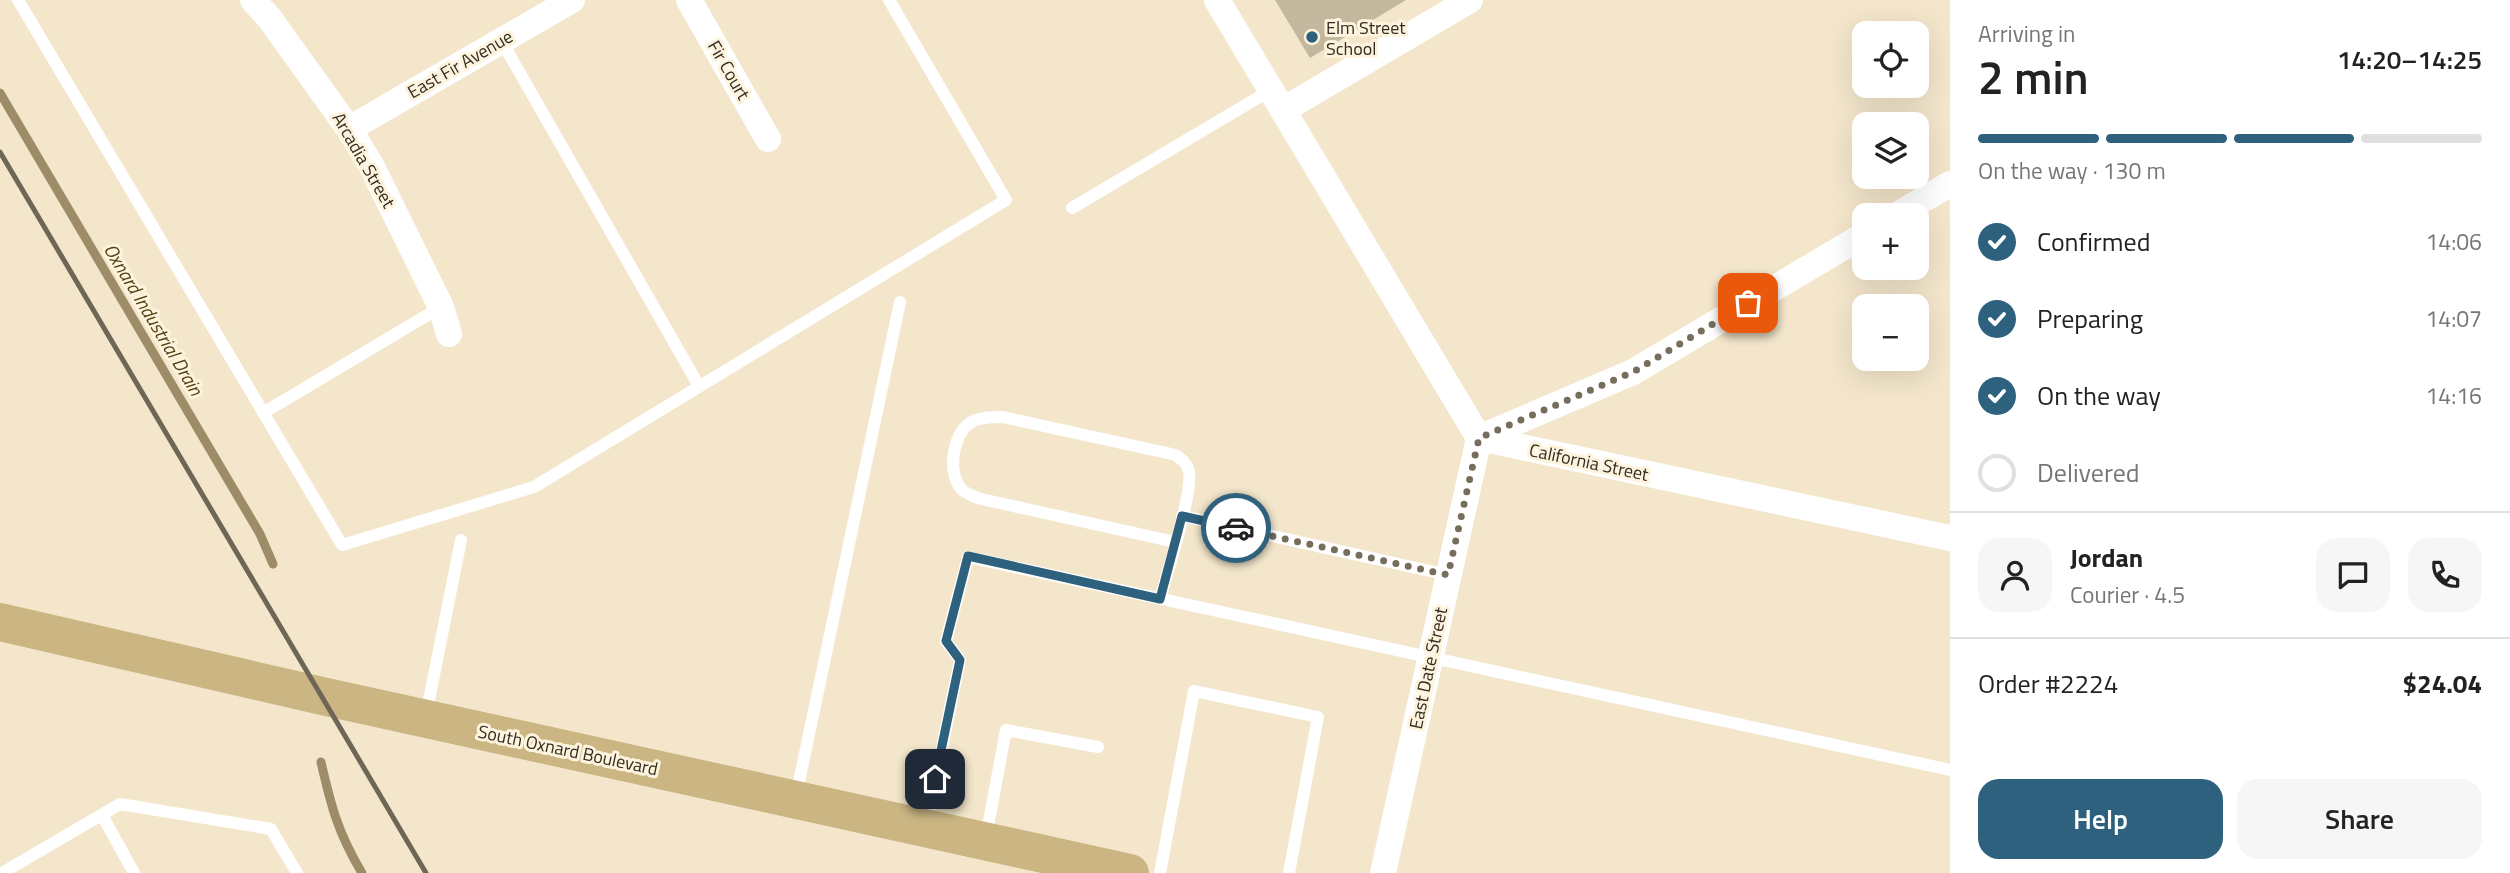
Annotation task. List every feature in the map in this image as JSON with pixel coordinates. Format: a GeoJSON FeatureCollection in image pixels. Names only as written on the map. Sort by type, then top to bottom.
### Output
{"type":"FeatureCollection","features":[{"type":"Feature","properties":{"kind":"main road","name":"South Oxnard Boulevard"},"geometry":{"type":"LineString","coordinates":[[2,621],[425,718],[1130,873]]}},
{"type":"Feature","properties":{"kind":"street","name":"Arcadia Street"},"geometry":{"type":"LineString","coordinates":[[253,0],[270,19],[349,129],[371,165],[441,307],[449,334]]}},
{"type":"Feature","properties":{"kind":"street","name":"East Fir Avenue"},"geometry":{"type":"LineString","coordinates":[[349,129],[572,0]]}},
{"type":"Feature","properties":{"kind":"street","name":"Fir Court"},"geometry":{"type":"LineString","coordinates":[[689,0],[768,139]]}},
{"type":"Feature","properties":{"kind":"street"},"geometry":{"type":"LineString","coordinates":[[1217,0],[1479,438],[1633,372],[1852,242]]}},
{"type":"Feature","properties":{"kind":"street"},"geometry":{"type":"LineString","coordinates":[[1277,100],[1470,0]]}},
{"type":"Feature","properties":{"kind":"street"},"geometry":{"type":"LineString","coordinates":[[1918,203],[1950,184]]}},
{"type":"Feature","properties":{"kind":"street","name":"California Street"},"geometry":{"type":"LineString","coordinates":[[1479,438],[1950,538]]}},
{"type":"Feature","properties":{"kind":"street","name":"East Date Street"},"geometry":{"type":"LineString","coordinates":[[1383,873],[1479,438]]}},
{"type":"Feature","properties":{"kind":"lane"},"geometry":{"type":"LineString","coordinates":[[18,0],[341,545],[534,487],[1006,200],[890,0]]}},
{"type":"Feature","properties":{"kind":"lane"},"geometry":{"type":"LineString","coordinates":[[501,40],[699,386]]}},
{"type":"Feature","properties":{"kind":"lane"},"geometry":{"type":"LineString","coordinates":[[1072,208],[1277,100]]}},
{"type":"Feature","properties":{"kind":"lane"},"geometry":{"type":"LineString","coordinates":[[795,800],[900,302]]}},
{"type":"Feature","properties":{"kind":"lane"},"geometry":{"type":"LineString","coordinates":[[263,413],[441,307]]}},
{"type":"Feature","properties":{"kind":"lane"},"geometry":{"type":"LineString","coordinates":[[1160,599],[1182,516],[1189,487],[1186,463],[1176,455],[1003,417],[985,418],[970,424],[958,436],[954,457],[955,478],[963,490],[977,498],[1175,542]]}},
{"type":"Feature","properties":{"kind":"lane"},"geometry":{"type":"LineString","coordinates":[[1182,516],[1448,575]]}},
{"type":"Feature","properties":{"kind":"lane"},"geometry":{"type":"LineString","coordinates":[[425,718],[461,540]]}},
{"type":"Feature","properties":{"kind":"lane"},"geometry":{"type":"LineString","coordinates":[[925,828],[960,660],[946,641],[968,556],[1950,770]]}},
{"type":"Feature","properties":{"kind":"lane"},"geometry":{"type":"LineString","coordinates":[[1160,873],[1194,691],[1318,717],[1289,873]]}},
{"type":"Feature","properties":{"kind":"lane"},"geometry":{"type":"LineString","coordinates":[[985,841],[1006,730],[1098,747]]}},
{"type":"Feature","properties":{"kind":"lane"},"geometry":{"type":"LineString","coordinates":[[2,873],[120,804],[271,829],[297,873]]}},
{"type":"Feature","properties":{"kind":"lane"},"geometry":{"type":"LineString","coordinates":[[102,815],[134,873]]}},
{"type":"Feature","properties":{"kind":"shaded area","name":"Elm Street School"},"geometry":{"type":"Polygon","coordinates":[[[1275,0],[1406,0],[1310,58],[1275,0]]]}},
{"type":"Feature","properties":{"kind":"waterway","name":"Oxnard Industrial Drain"},"geometry":{"type":"LineString","coordinates":[[0,93],[260,534],[273,564]]}},
{"type":"Feature","properties":{"kind":"waterway","name":"Oxnard Industrial Drain"},"geometry":{"type":"LineString","coordinates":[[321,762],[336,819],[362,873]]}},
{"type":"Feature","properties":{"kind":"railway"},"geometry":{"type":"LineString","coordinates":[[0,152],[426,873]]}},
{"type":"Feature","properties":{"kind":"way so far"},"geometry":{"type":"LineString","coordinates":[[1236,528],[1448,575],[1479,438],[1633,372],[1748,303]]}},
{"type":"Feature","properties":{"kind":"place","name":"Elm Street School"},"geometry":{"type":"Point","coordinates":[1312,37]}},
{"type":"Feature","properties":{"kind":"route"},"geometry":{"type":"LineString","coordinates":[[935,779],[960,660],[946,641],[968,556],[1160,599],[1182,516],[1236,528]]}}]}
